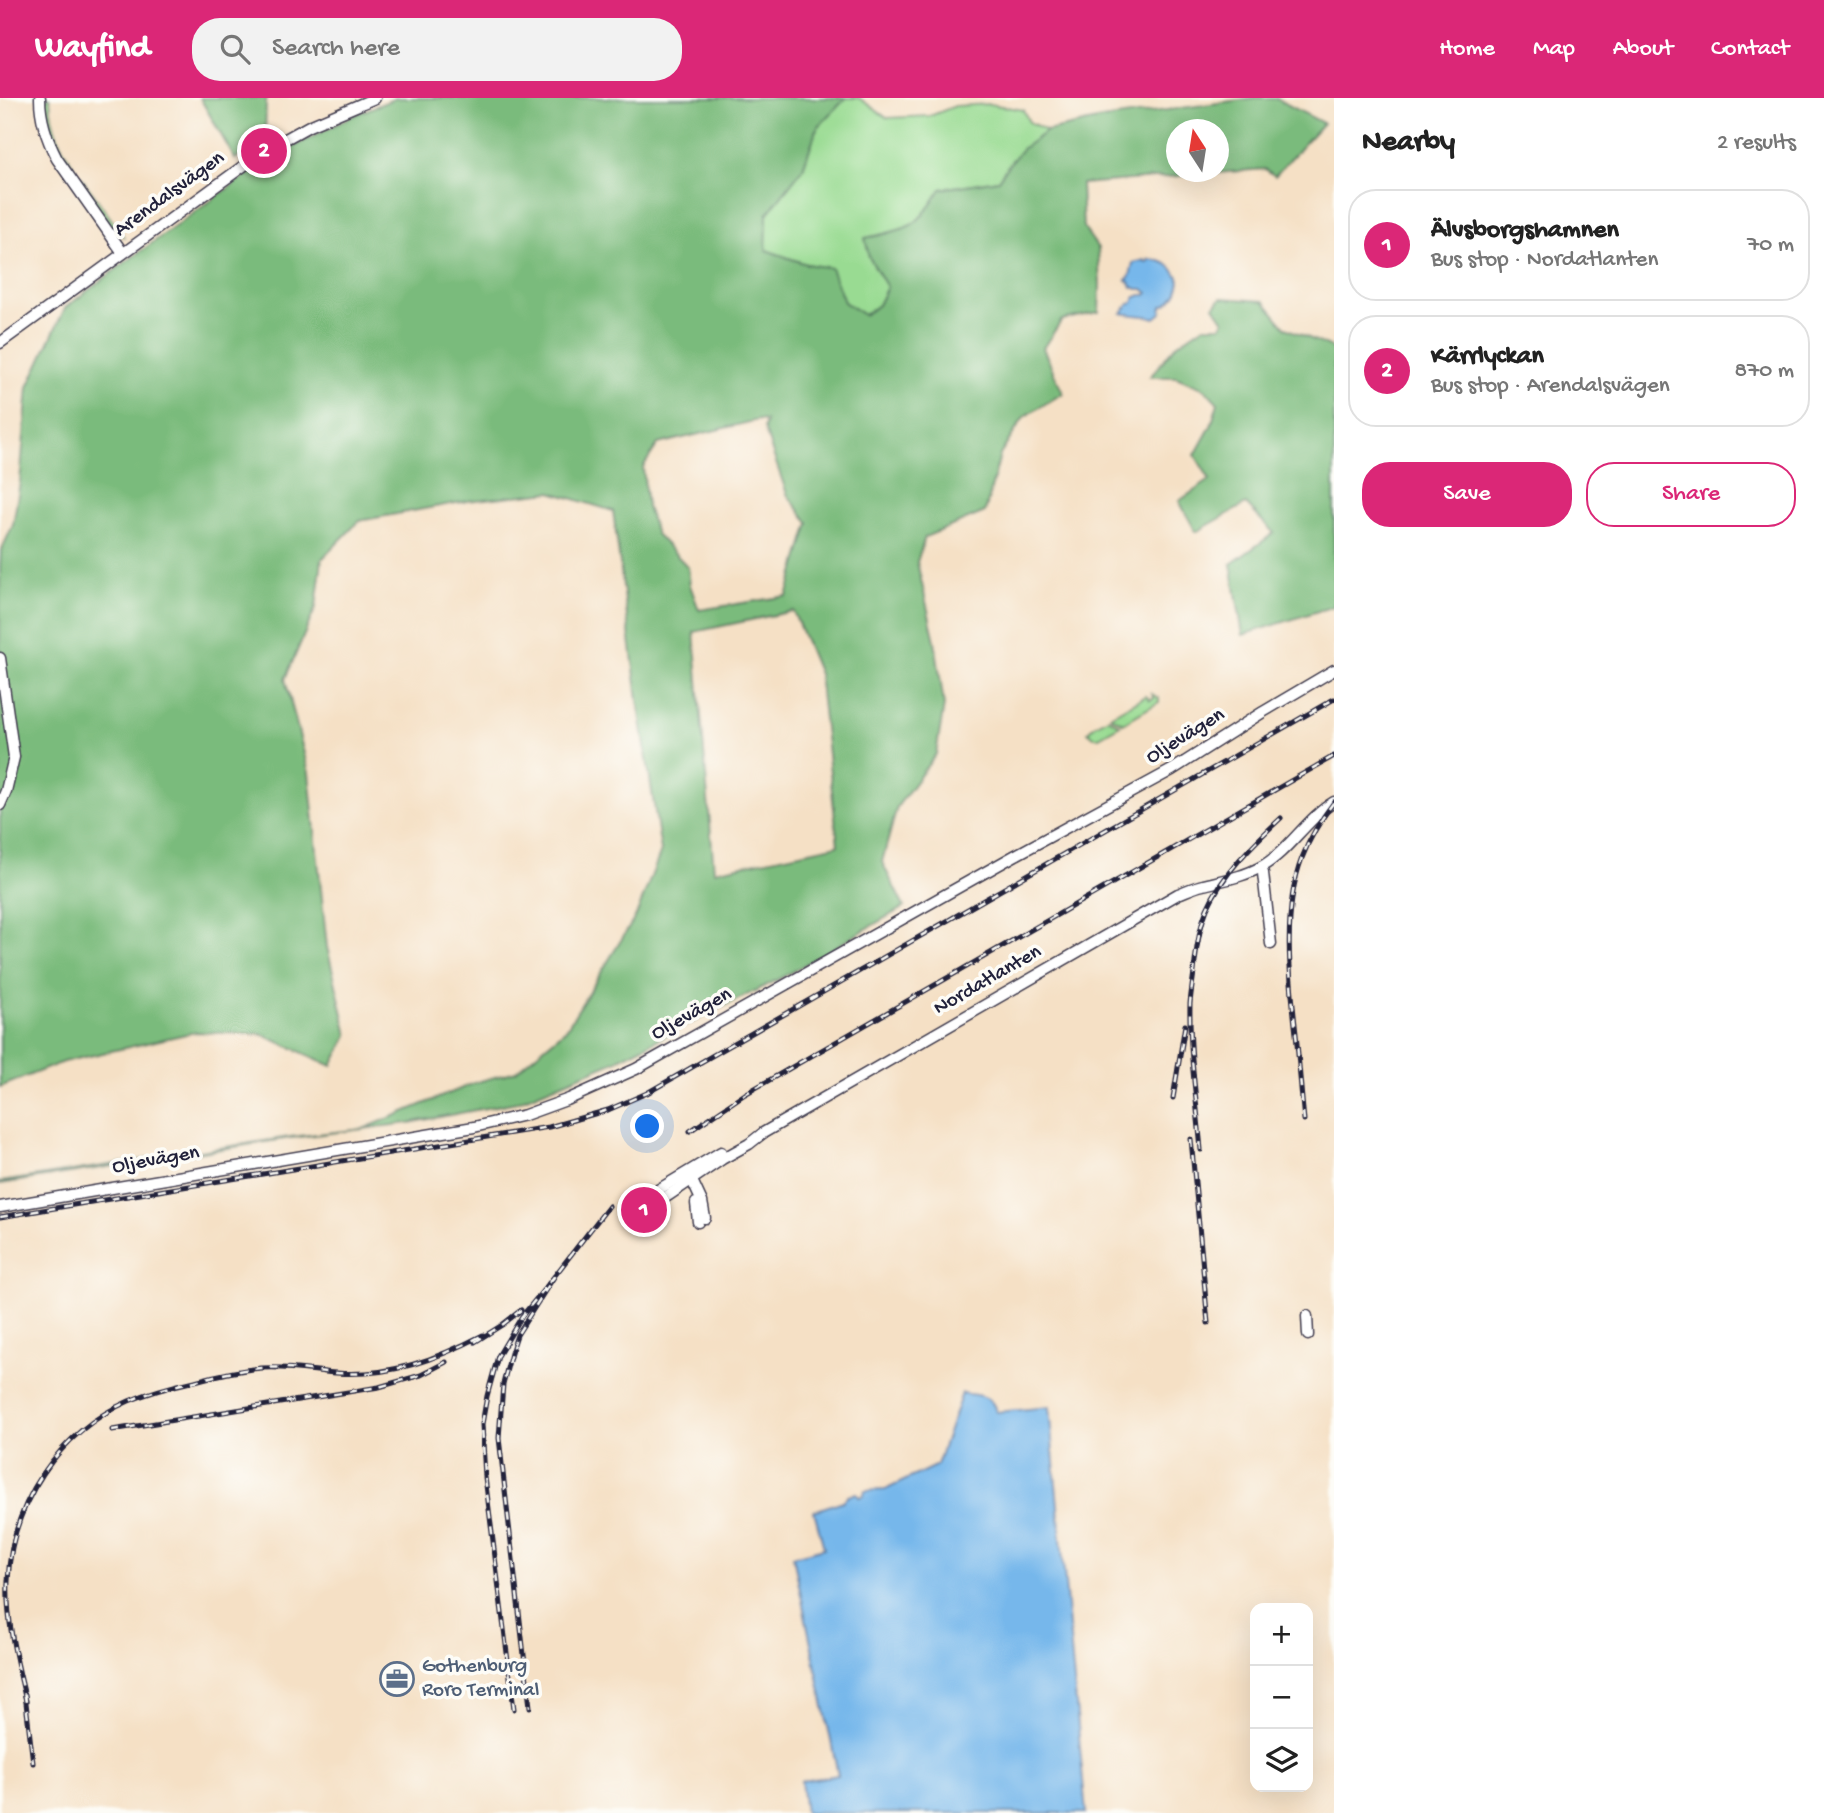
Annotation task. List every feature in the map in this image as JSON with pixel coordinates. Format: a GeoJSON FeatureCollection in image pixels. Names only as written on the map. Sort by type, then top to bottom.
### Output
{"type":"FeatureCollection","features":[{"type":"Feature","properties":{"kind":"street"},"geometry":{"type":"LineString","coordinates":[[40,98],[40,112],[51,149],[123,253]]}},
{"type":"Feature","properties":{"kind":"street","name":"Arendalsvägen"},"geometry":{"type":"LineString","coordinates":[[0,343],[264,151],[309,126],[375,98]]}},
{"type":"Feature","properties":{"kind":"street"},"geometry":{"type":"LineString","coordinates":[[0,658],[14,758],[0,805]]}},
{"type":"Feature","properties":{"kind":"street","name":"Oljevägen"},"geometry":{"type":"LineString","coordinates":[[0,1207],[474,1127],[525,1115],[569,1099],[636,1069],[1172,770],[1334,670]]}},
{"type":"Feature","properties":{"kind":"street","name":"Nordatlanten"},"geometry":{"type":"LineString","coordinates":[[655,1197],[1178,894],[1261,867],[1314,815],[1334,802]]}},
{"type":"Feature","properties":{"kind":"street"},"geometry":{"type":"LineString","coordinates":[[1261,867],[1271,944]]}},
{"type":"Feature","properties":{"kind":"street"},"geometry":{"type":"LineString","coordinates":[[690,1176],[702,1202],[701,1220]]}},
{"type":"Feature","properties":{"kind":"street"},"geometry":{"type":"LineString","coordinates":[[1307,1316],[1308,1335]]}},
{"type":"Feature","properties":{"kind":"green space"},"geometry":{"type":"Polygon","coordinates":[[[45,98],[50,98],[56,133],[73,165],[66,164],[53,141],[45,98]]]}},
{"type":"Feature","properties":{"kind":"green space"},"geometry":{"type":"Polygon","coordinates":[[[200,98],[267,98],[265,140],[235,159],[200,98]]]}},
{"type":"Feature","properties":{"kind":"green space"},"geometry":{"type":"Polygon","coordinates":[[[396,98],[846,98],[817,128],[803,168],[767,214],[766,250],[806,264],[831,268],[844,302],[864,315],[878,305],[887,287],[869,257],[865,238],[916,222],[941,189],[998,180],[1022,149],[1047,131],[1102,119],[1254,98],[1275,98],[1323,123],[1275,176],[1265,169],[1229,172],[1229,119],[1166,119],[1166,177],[1081,184],[1083,227],[1098,248],[1099,312],[1062,320],[1043,348],[1063,393],[1024,417],[1000,455],[985,512],[925,537],[917,562],[935,641],[944,705],[936,754],[897,807],[882,862],[904,907],[783,977],[613,1062],[517,1102],[364,1129],[477,1082],[516,1071],[566,1029],[636,916],[661,851],[613,511],[551,492],[467,501],[359,521],[322,559],[316,607],[285,679],[309,773],[327,947],[348,1035],[332,1066],[261,1034],[195,1032],[63,1062],[0,1087],[1,551],[13,525],[20,482],[28,387],[65,308],[276,156],[354,115],[396,98]],[[758,420],[658,444],[643,467],[647,507],[656,534],[688,567],[690,585],[699,610],[787,596],[809,523],[787,494],[764,428],[766,421],[758,420]],[[793,611],[694,632],[714,871],[838,845],[819,674],[793,611]]]}},
{"type":"Feature","properties":{"kind":"green space"},"geometry":{"type":"Polygon","coordinates":[[[846,98],[859,98],[887,118],[930,116],[955,106],[990,104],[1023,110],[1029,122],[1047,131],[1009,164],[998,180],[941,189],[916,222],[895,231],[866,238],[869,257],[887,287],[878,305],[864,315],[844,302],[830,268],[806,264],[766,250],[767,214],[803,168],[817,128],[846,98]]]}},
{"type":"Feature","properties":{"kind":"green space"},"geometry":{"type":"Polygon","coordinates":[[[81,177],[123,236],[114,231],[81,186],[81,177]]]}},
{"type":"Feature","properties":{"kind":"green space"},"geometry":{"type":"Polygon","coordinates":[[[1221,298],[1264,301],[1286,328],[1334,351],[1334,606],[1243,635],[1231,564],[1274,533],[1246,504],[1196,532],[1179,501],[1210,480],[1195,455],[1211,426],[1218,403],[1205,389],[1176,377],[1150,377],[1175,346],[1204,326],[1221,326],[1224,321],[1214,306],[1221,298]]]}},
{"type":"Feature","properties":{"kind":"green space"},"geometry":{"type":"Polygon","coordinates":[[[1152,694],[1159,698],[1159,702],[1123,723],[1110,716],[1146,696],[1150,700],[1154,698],[1152,694]]]}},
{"type":"Feature","properties":{"kind":"green space"},"geometry":{"type":"Polygon","coordinates":[[[1108,718],[1120,725],[1099,737],[1088,732],[1094,726],[1108,718]]]}},
{"type":"Feature","properties":{"kind":"green space"},"geometry":{"type":"Polygon","coordinates":[[[354,1130],[0,1184],[0,1182],[290,1137],[354,1130]]]}},
{"type":"Feature","properties":{"kind":"water"},"geometry":{"type":"Polygon","coordinates":[[[1149,259],[1164,263],[1174,271],[1180,281],[1176,293],[1162,306],[1161,313],[1155,318],[1122,313],[1134,298],[1148,293],[1132,287],[1126,280],[1130,276],[1133,263],[1144,260],[1147,263],[1149,259]]]}},
{"type":"Feature","properties":{"kind":"water"},"geometry":{"type":"Polygon","coordinates":[[[962,1393],[988,1399],[996,1412],[1049,1407],[1086,1813],[805,1813],[801,1781],[838,1775],[793,1556],[824,1548],[814,1511],[843,1501],[856,1493],[859,1497],[863,1496],[865,1491],[885,1490],[937,1465],[962,1393]]]}},
{"type":"Feature","properties":{"kind":"railway"},"geometry":{"type":"LineString","coordinates":[[0,1217],[549,1127],[608,1110],[647,1093],[1334,699]]}},
{"type":"Feature","properties":{"kind":"railway"},"geometry":{"type":"LineString","coordinates":[[690,1131],[745,1094],[1334,756]]}},
{"type":"Feature","properties":{"kind":"railway"},"geometry":{"type":"LineString","coordinates":[[1304,1120],[1290,968],[1292,900],[1305,850],[1334,802]]}},
{"type":"Feature","properties":{"kind":"railway"},"geometry":{"type":"LineString","coordinates":[[1201,1150],[1190,1022],[1190,999],[1201,928],[1207,909],[1221,883],[1281,818]]}},
{"type":"Feature","properties":{"kind":"railway"},"geometry":{"type":"LineString","coordinates":[[1173,1098],[1185,1025]]}},
{"type":"Feature","properties":{"kind":"railway"},"geometry":{"type":"LineString","coordinates":[[1191,1139],[1208,1323]]}},
{"type":"Feature","properties":{"kind":"railway"},"geometry":{"type":"LineString","coordinates":[[549,1283],[609,1206]]}},
{"type":"Feature","properties":{"kind":"railway"},"geometry":{"type":"LineString","coordinates":[[514,1709],[485,1477],[482,1424],[498,1356],[522,1316],[554,1277],[517,1335],[503,1384],[499,1438],[530,1707]]}},
{"type":"Feature","properties":{"kind":"railway"},"geometry":{"type":"LineString","coordinates":[[475,1342],[521,1310]]}},
{"type":"Feature","properties":{"kind":"railway"},"geometry":{"type":"LineString","coordinates":[[26,1701],[9,1611],[11,1552],[29,1498],[60,1451],[81,1431],[104,1414],[129,1401],[212,1377],[271,1368],[356,1374],[375,1372],[431,1359],[483,1335]]}},
{"type":"Feature","properties":{"kind":"railway"},"geometry":{"type":"LineString","coordinates":[[112,1430],[379,1387],[421,1375],[446,1362]]}},
{"type":"Feature","properties":{"kind":"railway"},"geometry":{"type":"LineString","coordinates":[[25,1694],[33,1763]]}},
{"type":"Feature","properties":{"kind":"place","name":"Kärrlyckan"},"geometry":{"type":"Point","coordinates":[264,151]}},
{"type":"Feature","properties":{"kind":"place","name":"Älvsborgshamnen"},"geometry":{"type":"Point","coordinates":[644,1210]}},
{"type":"Feature","properties":{"kind":"place","name":"Gothenburg Roro Terminal"},"geometry":{"type":"Point","coordinates":[397,1679]}}]}
